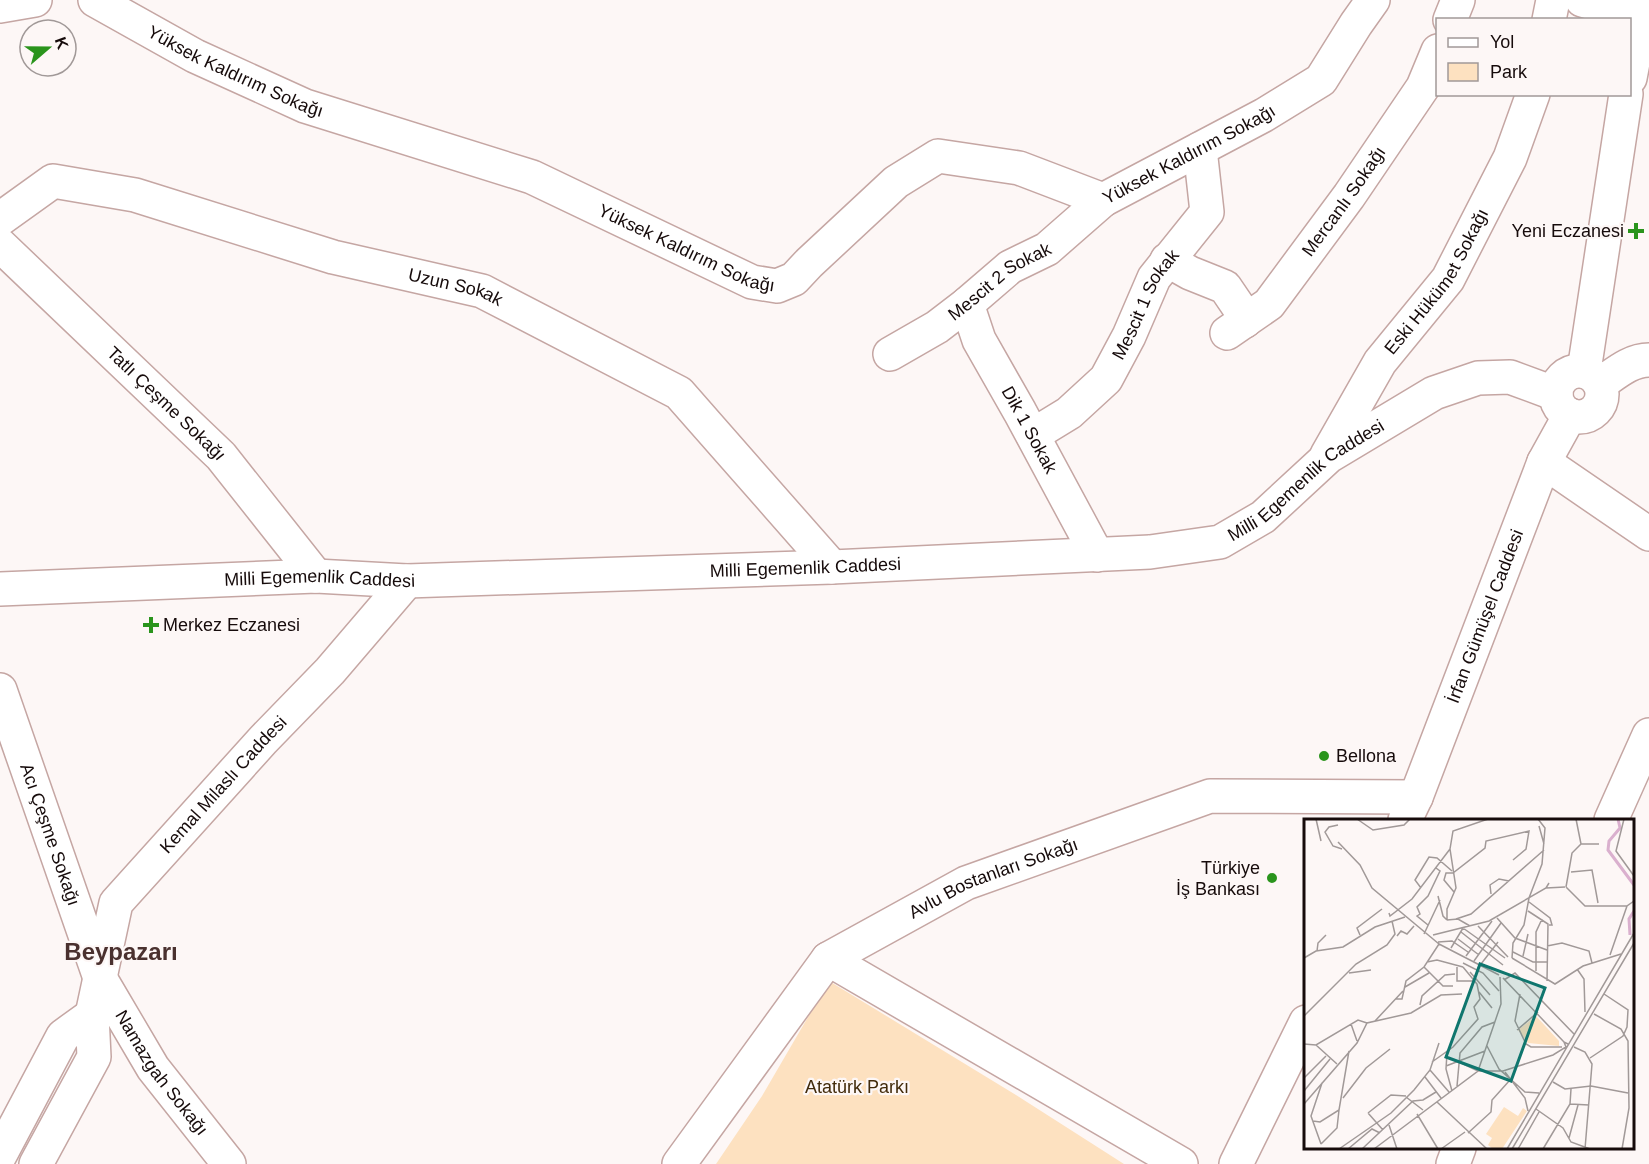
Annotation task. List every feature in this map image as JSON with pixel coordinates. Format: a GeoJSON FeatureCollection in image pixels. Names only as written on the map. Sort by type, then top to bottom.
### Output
{"type":"FeatureCollection","features":[{"type":"Feature","properties":{"kind":"street"},"geometry":{"type":"LineString","coordinates":[[0,6],[35,0]]}},
{"type":"Feature","properties":{"kind":"street","name":"Yüksek Kaldırım Sokağı"},"geometry":{"type":"LineString","coordinates":[[95,0],[195,56],[305,106],[532,177],[752,282],[777,286],[794,279],[896,182],[938,156],[1019,168],[1103,200],[1264,115],[1320,80],[1360,8]]}},
{"type":"Feature","properties":{"kind":"street"},"geometry":{"type":"LineString","coordinates":[[1451,18],[1458,0]]}},
{"type":"Feature","properties":{"kind":"street"},"geometry":{"type":"LineString","coordinates":[[1549,18],[1553,0]]}},
{"type":"Feature","properties":{"kind":"street"},"geometry":{"type":"LineString","coordinates":[[1582,0],[1645,12],[1631,70]]}},
{"type":"Feature","properties":{"kind":"street","name":"Mercanlı Sokağı"},"geometry":{"type":"LineString","coordinates":[[1167,260],[1190,273],[1225,287],[1242,312],[1236,327],[1269,304],[1349,196],[1424,87],[1436,54]]}},
{"type":"Feature","properties":{"kind":"street","name":"Eski Hükümet Sokağı"},"geometry":{"type":"LineString","coordinates":[[1324,460],[1380,362],[1448,279],[1510,158],[1532,96]]}},
{"type":"Feature","properties":{"kind":"street"},"geometry":{"type":"LineString","coordinates":[[1563,404],[1579,417],[1595,410],[1600,402],[1602,393],[1592,378],[1633,109]]}},
{"type":"Feature","properties":{"kind":"street","name":"Mescit 1 Sokak"},"geometry":{"type":"LineString","coordinates":[[1033,435],[1069,413],[1106,380],[1129,336],[1154,278],[1207,212],[1200,148]]}},
{"type":"Feature","properties":{"kind":"street","name":"Uzun Sokak"},"geometry":{"type":"LineString","coordinates":[[0,219],[53,181],[135,195],[333,257],[482,291],[680,393],[832,567]]}},
{"type":"Feature","properties":{"kind":"street","name":"Mescit 2 Sokak"},"geometry":{"type":"LineString","coordinates":[[890,354],[937,327],[1010,267],[1047,249],[1103,200]]}},
{"type":"Feature","properties":{"kind":"street","name":"Tatlı Çeşme Sokağı"},"geometry":{"type":"LineString","coordinates":[[0,245],[221,456],[316,576]]}},
{"type":"Feature","properties":{"kind":"street","name":"Dik 1 Sokak"},"geometry":{"type":"LineString","coordinates":[[967,304],[979,340],[1033,435],[1096,555]]}},
{"type":"Feature","properties":{"kind":"street"},"geometry":{"type":"LineString","coordinates":[[1592,378],[1640,360],[1649,360]]}},
{"type":"Feature","properties":{"kind":"street","name":"Milli Egemenlik Caddesi"},"geometry":{"type":"LineString","coordinates":[[0,589],[316,576],[407,581],[832,567],[1150,552],[1220,542],[1263,517],[1324,460],[1434,393],[1478,378],[1510,377],[1563,404]]}},
{"type":"Feature","properties":{"kind":"street","name":"İrfan Gümüşel Caddesi"},"geometry":{"type":"LineString","coordinates":[[1410,809],[1544,462],[1563,404]]}},
{"type":"Feature","properties":{"kind":"street"},"geometry":{"type":"LineString","coordinates":[[1544,462],[1649,534]]}},
{"type":"Feature","properties":{"kind":"street","name":"Kemal Milaslı Caddesi"},"geometry":{"type":"LineString","coordinates":[[36,1164],[94,1057],[93,1015],[116,903],[263,740],[330,671],[407,581]]}},
{"type":"Feature","properties":{"kind":"street","name":"Acı Çeşme Sokağı"},"geometry":{"type":"LineString","coordinates":[[0,690],[100,978]]}},
{"type":"Feature","properties":{"kind":"street"},"geometry":{"type":"LineString","coordinates":[[1611,819],[1649,735]]}},
{"type":"Feature","properties":{"kind":"street","name":"Avlu Bostanları Sokağı"},"geometry":{"type":"LineString","coordinates":[[679,1164],[828,959],[966,884],[1210,796],[1410,809]]}},
{"type":"Feature","properties":{"kind":"street"},"geometry":{"type":"LineString","coordinates":[[828,959],[1181,1164]]}},
{"type":"Feature","properties":{"kind":"street","name":"Namazgah Sokağı"},"geometry":{"type":"LineString","coordinates":[[100,978],[153,1068],[229,1164]]}},
{"type":"Feature","properties":{"kind":"street"},"geometry":{"type":"LineString","coordinates":[[2,1147],[63,1035],[93,1015]]}},
{"type":"Feature","properties":{"kind":"street"},"geometry":{"type":"LineString","coordinates":[[1236,1164],[1304,1024]]}},
{"type":"Feature","properties":{"kind":"street"},"geometry":{"type":"LineString","coordinates":[[1453,1164],[1459,1149]]}},
{"type":"Feature","properties":{"kind":"green space","name":"Atatürk Parkı"},"geometry":{"type":"Polygon","coordinates":[[[829,981],[1124,1164],[716,1164],[762,1096],[829,981]]]}},
{"type":"Feature","properties":{"kind":"place","name":"Yeni Eczanesi"},"geometry":{"type":"Point","coordinates":[1636,231]}},
{"type":"Feature","properties":{"kind":"place","name":"Merkez Eczanesi"},"geometry":{"type":"Point","coordinates":[151,625]}},
{"type":"Feature","properties":{"kind":"place","name":"Bellona"},"geometry":{"type":"Point","coordinates":[1324,756]}},
{"type":"Feature","properties":{"kind":"place","name":"Türkiye İş Bankası"},"geometry":{"type":"Point","coordinates":[1272,878]}},
{"type":"Feature","properties":{"kind":"district","name":"Beypazarı"},"geometry":{"type":"Point","coordinates":[121,952]}}]}
